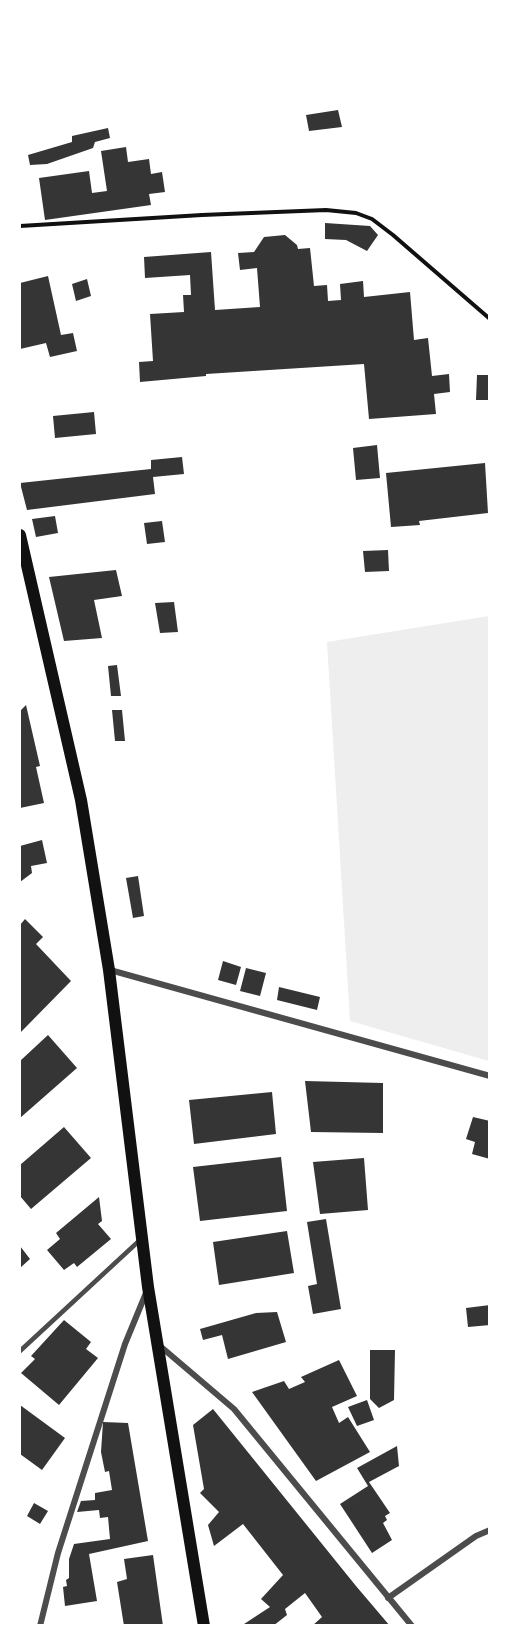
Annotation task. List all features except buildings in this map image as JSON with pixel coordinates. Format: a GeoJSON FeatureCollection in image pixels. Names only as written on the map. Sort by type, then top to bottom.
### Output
{"type":"FeatureCollection","features":[{"type":"Feature","properties":{"kind":"main road"},"geometry":{"type":"LineString","coordinates":[[20,535],[81,800],[109,970],[148,1287],[204,1626]]}},
{"type":"Feature","properties":{"kind":"street"},"geometry":{"type":"LineString","coordinates":[[109,970],[489,1076]]}},
{"type":"Feature","properties":{"kind":"street"},"geometry":{"type":"LineString","coordinates":[[40,1626],[62,1542],[125,1344],[148,1287]]}},
{"type":"Feature","properties":{"kind":"street"},"geometry":{"type":"LineString","coordinates":[[159,1345],[234,1409],[412,1626]]}},
{"type":"Feature","properties":{"kind":"street"},"geometry":{"type":"LineString","coordinates":[[388,1598],[476,1536],[489,1530]]}},
{"type":"Feature","properties":{"kind":"lane"},"geometry":{"type":"LineString","coordinates":[[20,1352],[142,1238]]}},
{"type":"Feature","properties":{"kind":"path"},"geometry":{"type":"LineString","coordinates":[[20,226],[326,210],[356,213],[372,219],[393,235],[489,319]]}},
{"type":"Feature","properties":{"kind":"shaded area"},"geometry":{"type":"Polygon","coordinates":[[[490,616],[489,1061],[350,1021],[327,642],[490,616]]]}}]}
